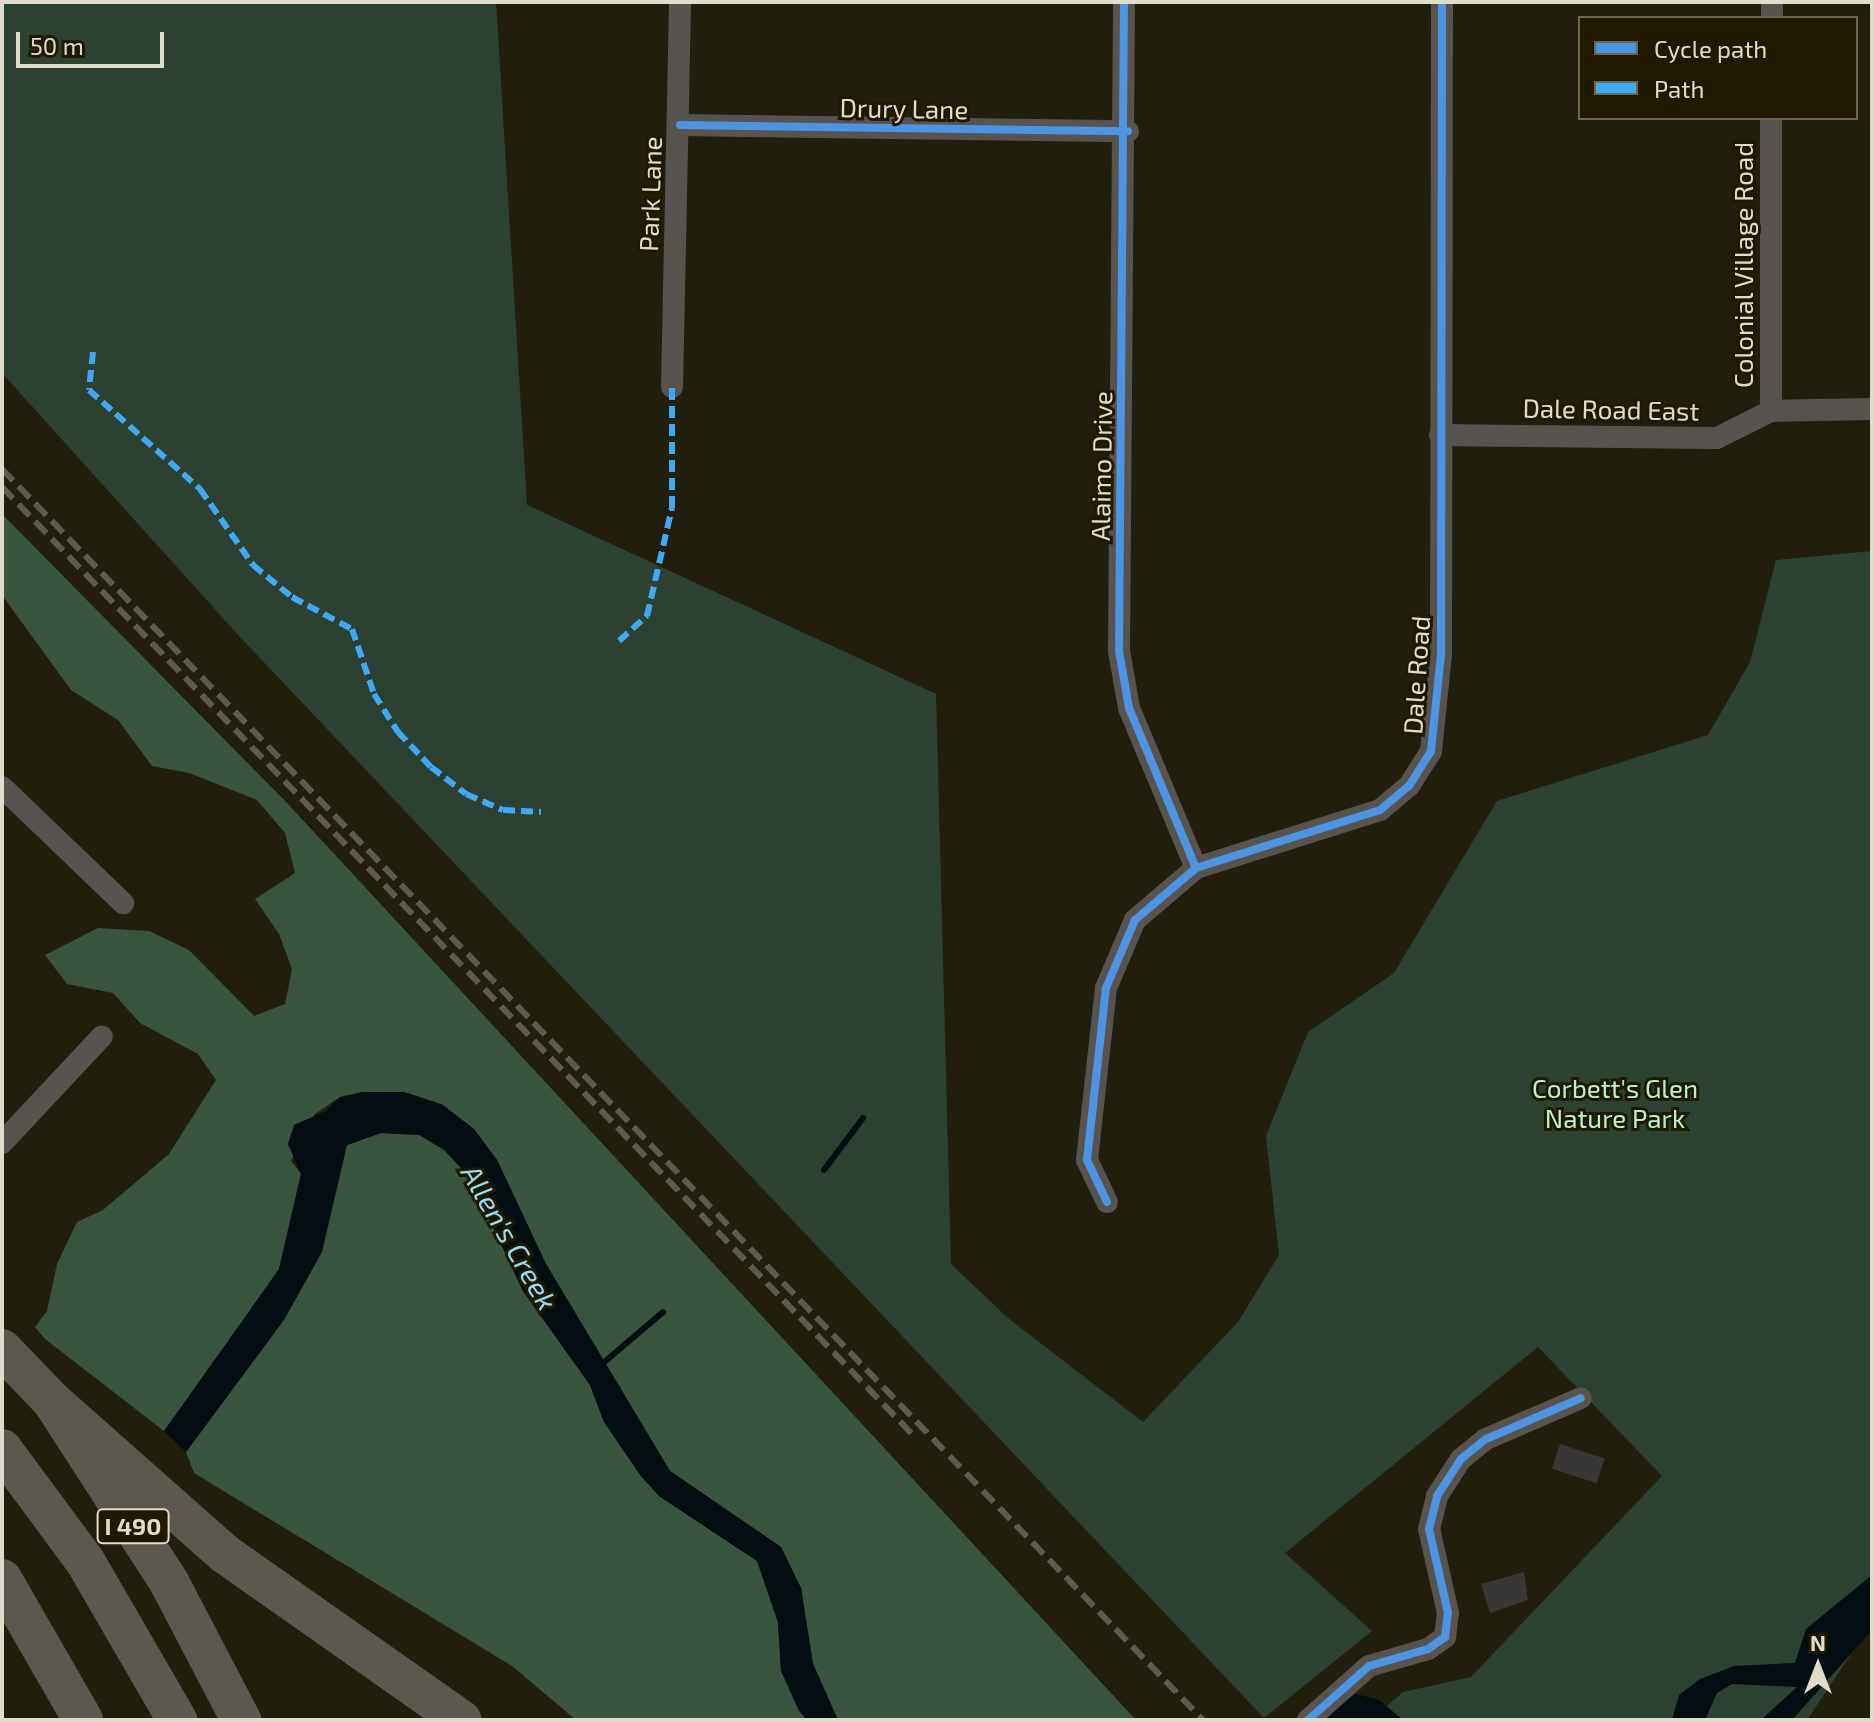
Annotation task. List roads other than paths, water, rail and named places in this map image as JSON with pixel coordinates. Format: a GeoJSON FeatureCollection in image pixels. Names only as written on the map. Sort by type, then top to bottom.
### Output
{"type":"FeatureCollection","features":[{"type":"Feature","properties":{"kind":"highway","name":"I 490"},"geometry":{"type":"LineString","coordinates":[[2,1349],[52,1401],[169,1582],[241,1720]]}},
{"type":"Feature","properties":{"kind":"highway"},"geometry":{"type":"LineString","coordinates":[[52,1401],[225,1554],[461,1720]]}},
{"type":"Feature","properties":{"kind":"highway","name":"I 490"},"geometry":{"type":"LineString","coordinates":[[2,1449],[85,1561],[177,1720]]}},
{"type":"Feature","properties":{"kind":"highway"},"geometry":{"type":"LineString","coordinates":[[2,1579],[83,1720]]}},
{"type":"Feature","properties":{"kind":"street","name":"Park Lane"},"geometry":{"type":"LineString","coordinates":[[672,387],[680,125],[680,2]]}},
{"type":"Feature","properties":{"kind":"street","name":"Alaimo Drive"},"geometry":{"type":"LineString","coordinates":[[1124,2],[1128,131],[1119,651],[1129,708],[1196,868]]}},
{"type":"Feature","properties":{"kind":"street","name":"Dale Road"},"geometry":{"type":"LineString","coordinates":[[1107,1202],[1087,1160],[1113,960],[1135,920],[1196,868],[1360,820],[1397,797],[1425,765],[1434,736],[1441,655],[1442,2]]}},
{"type":"Feature","properties":{"kind":"street","name":"Colonial Village Road"},"geometry":{"type":"LineString","coordinates":[[1771,120],[1771,411]]}},
{"type":"Feature","properties":{"kind":"street","name":"Drury Lane"},"geometry":{"type":"LineString","coordinates":[[680,125],[1128,131]]}},
{"type":"Feature","properties":{"kind":"street","name":"Dale Road East"},"geometry":{"type":"LineString","coordinates":[[1440,435],[1717,438],[1771,411],[1872,409]]}},
{"type":"Feature","properties":{"kind":"street"},"geometry":{"type":"LineString","coordinates":[[2,787],[123,903]]}},
{"type":"Feature","properties":{"kind":"street"},"geometry":{"type":"LineString","coordinates":[[6,1131],[102,1036]]}},
{"type":"Feature","properties":{"kind":"street"},"geometry":{"type":"LineString","coordinates":[[1308,1720],[1369,1666],[1428,1649],[1445,1637],[1448,1613],[1429,1529],[1437,1496],[1461,1459],[1486,1439],[1581,1398]]}},
{"type":"Feature","properties":{"kind":"water","name":"Allen's Creek"},"geometry":{"type":"Polygon","coordinates":[[[362,1092],[404,1092],[442,1105],[474,1129],[497,1160],[546,1264],[670,1471],[781,1547],[801,1588],[813,1664],[838,1720],[807,1720],[799,1711],[781,1671],[778,1622],[757,1561],[659,1496],[641,1476],[604,1422],[590,1385],[523,1291],[470,1178],[445,1150],[420,1135],[381,1133],[347,1145],[322,1252],[284,1320],[186,1452],[164,1431],[279,1269],[301,1174],[288,1144],[294,1125],[326,1111],[340,1097],[362,1092]]]}},
{"type":"Feature","properties":{"kind":"water"},"geometry":{"type":"Polygon","coordinates":[[[1872,1575],[1872,1630],[1793,1719],[1761,1720],[1797,1687],[1732,1684],[1717,1693],[1705,1720],[1672,1720],[1679,1695],[1700,1679],[1734,1666],[1795,1663],[1806,1629],[1872,1575]]]}},
{"type":"Feature","properties":{"kind":"water"},"geometry":{"type":"Polygon","coordinates":[[[1356,1694],[1379,1700],[1403,1720],[1316,1720],[1356,1694]]]}},
{"type":"Feature","properties":{"kind":"waterway"},"geometry":{"type":"LineString","coordinates":[[824,1170],[863,1118]]}},
{"type":"Feature","properties":{"kind":"waterway"},"geometry":{"type":"LineString","coordinates":[[602,1364],[663,1312]]}},
{"type":"Feature","properties":{"kind":"railway"},"geometry":{"type":"LineString","coordinates":[[2,469],[1203,1720]]}},
{"type":"Feature","properties":{"kind":"railway"},"geometry":{"type":"LineString","coordinates":[[2,487],[914,1436]]}},
{"type":"Feature","properties":{"kind":"park label","name":"Corbett's Glen Nature Park"},"geometry":{"type":"Point","coordinates":[1615,1103]}}]}
